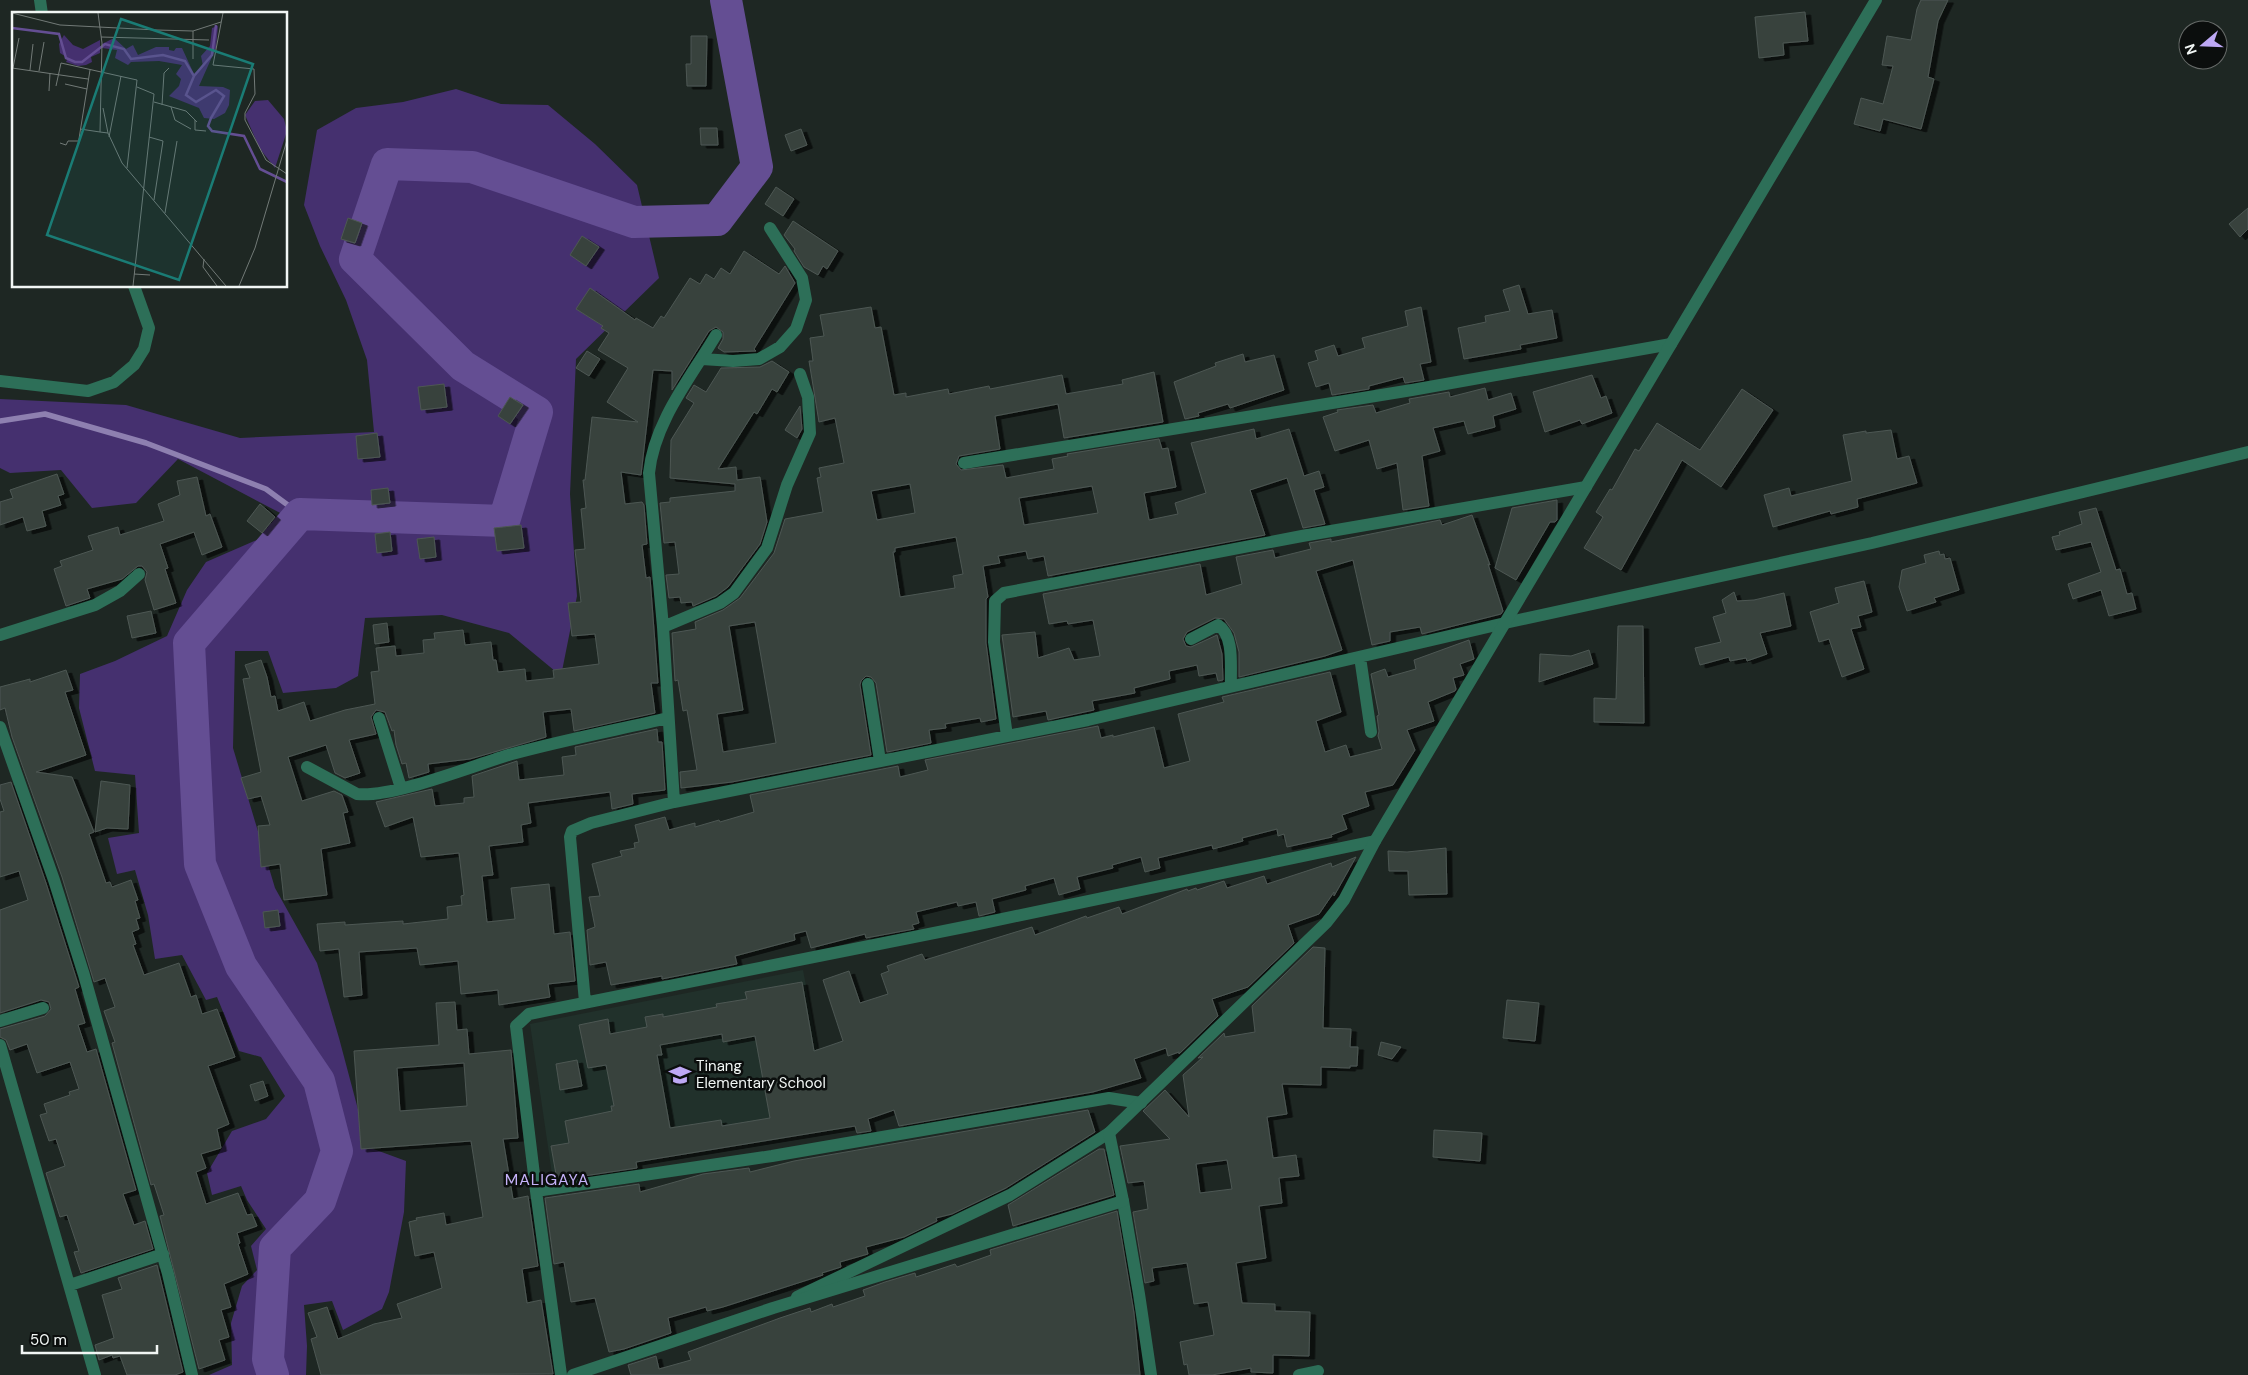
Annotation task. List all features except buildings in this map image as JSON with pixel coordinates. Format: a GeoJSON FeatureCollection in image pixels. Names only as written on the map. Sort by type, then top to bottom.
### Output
{"type":"FeatureCollection","features":[{"type":"Feature","properties":{"kind":"street"},"geometry":{"type":"LineString","coordinates":[[773,1308],[1010,1195],[1108,1133],[1326,923],[1344,900],[1375,841],[1876,0]]}},
{"type":"Feature","properties":{"kind":"street"},"geometry":{"type":"LineString","coordinates":[[702,359],[734,361],[759,359],[780,347],[796,329],[806,300],[802,278],[770,228]]}},
{"type":"Feature","properties":{"kind":"street"},"geometry":{"type":"LineString","coordinates":[[0,381],[88,391],[114,382],[134,365],[144,349],[149,328],[135,288]]}},
{"type":"Feature","properties":{"kind":"street"},"geometry":{"type":"LineString","coordinates":[[674,802],[663,627],[649,473],[651,452],[668,415],[716,335]]}},
{"type":"Feature","properties":{"kind":"street"},"geometry":{"type":"LineString","coordinates":[[964,463],[1402,392],[1671,344]]}},
{"type":"Feature","properties":{"kind":"street"},"geometry":{"type":"LineString","coordinates":[[663,627],[720,603],[734,594],[767,548],[786,485],[810,433],[808,397],[800,374]]}},
{"type":"Feature","properties":{"kind":"street"},"geometry":{"type":"LineString","coordinates":[[585,1002],[570,837],[572,831],[591,823],[674,802],[1088,720],[1505,623],[1872,543],[2248,452]]}},
{"type":"Feature","properties":{"kind":"street"},"geometry":{"type":"LineString","coordinates":[[1007,736],[994,642],[995,601],[1004,593],[1302,536],[1586,487]]}},
{"type":"Feature","properties":{"kind":"street"},"geometry":{"type":"LineString","coordinates":[[0,634],[95,605],[120,591],[139,574]]}},
{"type":"Feature","properties":{"kind":"street"},"geometry":{"type":"LineString","coordinates":[[1191,639],[1218,625],[1224,629],[1228,636],[1230,650],[1231,686]]}},
{"type":"Feature","properties":{"kind":"street"},"geometry":{"type":"LineString","coordinates":[[1360,657],[1371,732]]}},
{"type":"Feature","properties":{"kind":"street"},"geometry":{"type":"LineString","coordinates":[[868,684],[880,761]]}},
{"type":"Feature","properties":{"kind":"street"},"geometry":{"type":"LineString","coordinates":[[379,718],[401,788]]}},
{"type":"Feature","properties":{"kind":"street"},"geometry":{"type":"LineString","coordinates":[[308,767],[358,794],[366,795],[401,788],[514,754],[668,718]]}},
{"type":"Feature","properties":{"kind":"street"},"geometry":{"type":"LineString","coordinates":[[0,727],[84,975],[163,1254],[192,1375]]}},
{"type":"Feature","properties":{"kind":"street"},"geometry":{"type":"LineString","coordinates":[[561,1375],[516,1026],[529,1014],[969,926],[1375,841]]}},
{"type":"Feature","properties":{"kind":"street"},"geometry":{"type":"LineString","coordinates":[[0,1021],[44,1008]]}},
{"type":"Feature","properties":{"kind":"street"},"geometry":{"type":"LineString","coordinates":[[0,1045],[95,1375]]}},
{"type":"Feature","properties":{"kind":"street"},"geometry":{"type":"LineString","coordinates":[[536,1191],[772,1156],[1109,1098],[1141,1103]]}},
{"type":"Feature","properties":{"kind":"street"},"geometry":{"type":"LineString","coordinates":[[1108,1133],[1123,1202],[1151,1375]]}},
{"type":"Feature","properties":{"kind":"street"},"geometry":{"type":"LineString","coordinates":[[572,1375],[773,1308],[1123,1202]]}},
{"type":"Feature","properties":{"kind":"street"},"geometry":{"type":"LineString","coordinates":[[70,1285],[163,1254]]}},
{"type":"Feature","properties":{"kind":"street"},"geometry":{"type":"LineString","coordinates":[[1299,1375],[1318,1371]]}},
{"type":"Feature","properties":{"kind":"shaded area"},"geometry":{"type":"Polygon","coordinates":[[[456,89],[501,104],[548,105],[595,144],[637,185],[659,278],[576,359],[570,494],[577,596],[561,676],[509,633],[442,615],[365,618],[358,676],[336,688],[283,693],[268,651],[235,651],[233,748],[275,888],[317,963],[368,1147],[406,1161],[404,1212],[389,1292],[382,1309],[343,1330],[332,1301],[304,1305],[307,1346],[306,1375],[209,1375],[232,1365],[231,1323],[242,1286],[257,1270],[251,1246],[266,1229],[247,1200],[241,1186],[212,1195],[207,1173],[232,1131],[266,1119],[285,1096],[261,1057],[239,1051],[217,997],[206,1000],[182,955],[155,959],[148,915],[135,870],[117,874],[108,838],[139,833],[135,775],[95,771],[79,708],[80,674],[115,661],[167,636],[187,590],[206,562],[273,533],[284,515],[178,459],[136,503],[92,508],[61,470],[10,473],[0,468],[0,399],[126,405],[240,438],[374,432],[367,360],[346,300],[320,246],[304,205],[317,130],[356,108],[403,102],[456,89]]]}},
{"type":"Feature","properties":{"kind":"shaded area","name":"Tinang Elementary School"},"geometry":{"type":"Polygon","coordinates":[[[803,970],[833,1127],[552,1174],[530,1024],[803,970]]]}},
{"type":"Feature","properties":{"kind":"waterway"},"geometry":{"type":"LineString","coordinates":[[273,1375],[268,1359],[275,1248],[320,1201],[337,1151],[319,1081],[241,966],[200,864],[189,643],[300,514],[504,521],[537,412],[463,366],[355,259],[387,164],[472,167],[634,222],[717,220],[757,167],[726,0]]}},
{"type":"Feature","properties":{"kind":"waterway"},"geometry":{"type":"LineString","coordinates":[[0,421],[45,414],[146,443],[266,489],[300,514]]}},
{"type":"Feature","properties":{"kind":"place","name":"Tinang Elementary School"},"geometry":{"type":"Point","coordinates":[680,1075]}},
{"type":"Feature","properties":{"kind":"district","name":"MALIGAYA"},"geometry":{"type":"Point","coordinates":[547,1179]}}]}
